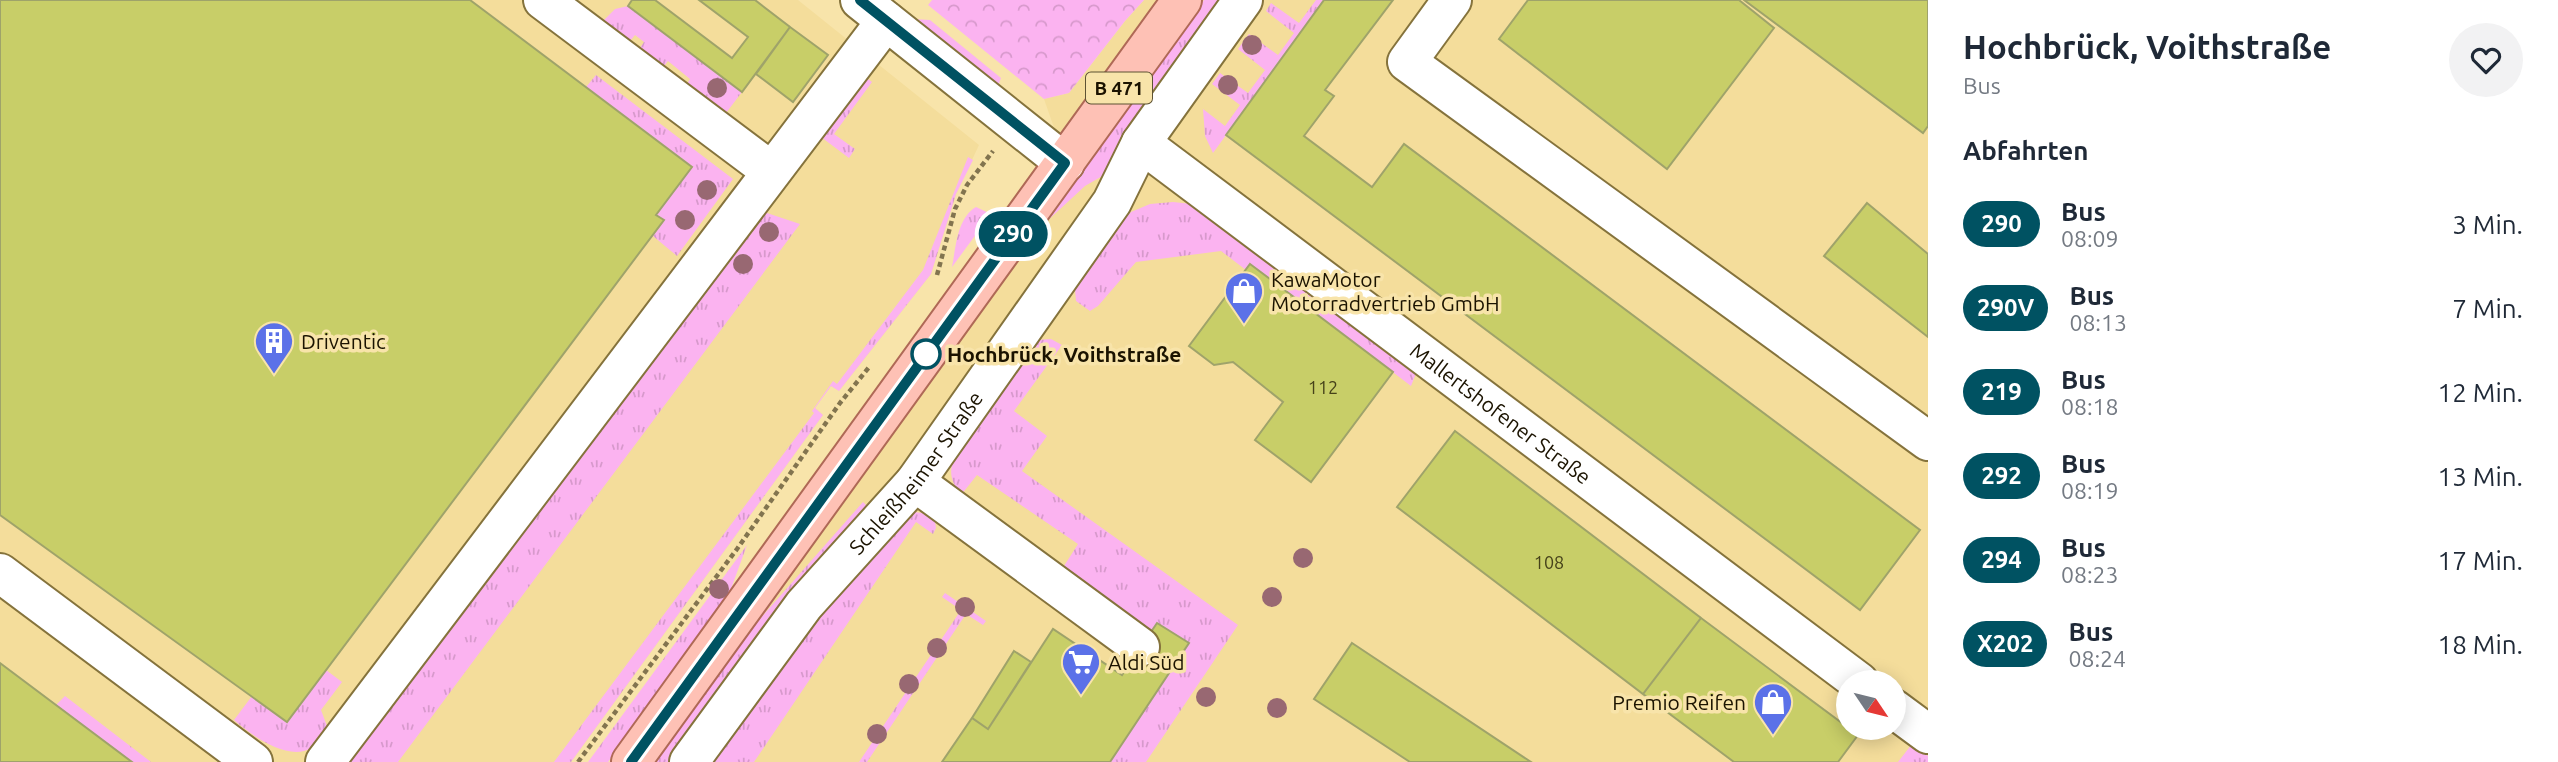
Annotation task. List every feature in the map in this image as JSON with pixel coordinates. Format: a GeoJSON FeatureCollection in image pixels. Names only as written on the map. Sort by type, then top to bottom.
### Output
{"type":"FeatureCollection","features":[{"type":"Feature","properties":{"kind":"main road","name":"B 471"},"geometry":{"type":"LineString","coordinates":[[631,762],[1182,0]]}},
{"type":"Feature","properties":{"kind":"street"},"geometry":{"type":"LineString","coordinates":[[543,0],[771,171]]}},
{"type":"Feature","properties":{"kind":"street","name":"Schleißheimer Straße"},"geometry":{"type":"LineString","coordinates":[[689,762],[804,605],[915,482],[1112,202],[1142,142],[1243,0]]}},
{"type":"Feature","properties":{"kind":"street"},"geometry":{"type":"LineString","coordinates":[[1452,0],[1407,62],[1928,441]]}},
{"type":"Feature","properties":{"kind":"street"},"geometry":{"type":"LineString","coordinates":[[325,762],[771,171],[873,10],[1065,163]]}},
{"type":"Feature","properties":{"kind":"street","name":"Mallertshofener Straße"},"geometry":{"type":"LineString","coordinates":[[1142,142],[1843,670]]}},
{"type":"Feature","properties":{"kind":"street"},"geometry":{"type":"LineString","coordinates":[[915,482],[1140,648]]}},
{"type":"Feature","properties":{"kind":"street"},"geometry":{"type":"LineString","coordinates":[[0,573],[253,762]]}},
{"type":"Feature","properties":{"kind":"street"},"geometry":{"type":"LineString","coordinates":[[1906,718],[1928,734]]}},
{"type":"Feature","properties":{"kind":"path"},"geometry":{"type":"LineString","coordinates":[[935,282],[955,209],[967,186],[1014,124]]}},
{"type":"Feature","properties":{"kind":"path"},"geometry":{"type":"LineString","coordinates":[[578,762],[872,363]]}},
{"type":"Feature","properties":{"kind":"shaded area"},"geometry":{"type":"Polygon","coordinates":[[[0,0],[798,0],[979,145],[956,194],[931,274],[839,391],[831,386],[815,408],[823,415],[571,762],[0,762],[0,0]]]}},
{"type":"Feature","properties":{"kind":"shaded area"},"geometry":{"type":"Polygon","coordinates":[[[1144,0],[1928,0],[1928,762],[626,762],[1066,162],[1044,99],[1069,93],[1144,0]]]}},
{"type":"Feature","properties":{"kind":"green space"},"geometry":{"type":"Polygon","coordinates":[[[932,0],[1144,0],[1069,93],[1044,99],[928,5],[932,0]]]}},
{"type":"Feature","properties":{"kind":"green space"},"geometry":{"type":"Polygon","coordinates":[[[1204,0],[1222,0],[1104,175],[1085,186],[1045,223],[1204,0]]]}},
{"type":"Feature","properties":{"kind":"green space"},"geometry":{"type":"Polygon","coordinates":[[[1316,0],[1324,0],[1213,153],[1205,136],[1203,109],[1225,126],[1240,105],[1212,84],[1220,73],[1248,93],[1265,70],[1238,49],[1249,34],[1278,55],[1294,33],[1266,11],[1271,3],[1299,23],[1316,0]]]}},
{"type":"Feature","properties":{"kind":"green space"},"geometry":{"type":"Polygon","coordinates":[[[628,6],[742,92],[726,113],[687,84],[690,79],[668,61],[664,66],[640,48],[644,42],[635,35],[630,41],[603,21],[615,9],[628,6]]]}},
{"type":"Feature","properties":{"kind":"green space"},"geometry":{"type":"Polygon","coordinates":[[[914,19],[930,20],[1001,78],[997,88],[914,19]]]}},
{"type":"Feature","properties":{"kind":"green space"},"geometry":{"type":"Polygon","coordinates":[[[596,75],[733,179],[677,256],[653,236],[664,221],[656,215],[692,167],[586,87],[596,75]]]}},
{"type":"Feature","properties":{"kind":"green space"},"geometry":{"type":"Polygon","coordinates":[[[865,77],[872,82],[834,134],[855,149],[849,158],[821,137],[865,77]]]}},
{"type":"Feature","properties":{"kind":"green space"},"geometry":{"type":"Polygon","coordinates":[[[968,157],[973,160],[956,194],[931,274],[839,391],[831,386],[815,408],[823,415],[571,762],[554,762],[814,413],[812,411],[833,381],[837,384],[923,270],[968,157]]]}},
{"type":"Feature","properties":{"kind":"green space"},"geometry":{"type":"Polygon","coordinates":[[[1150,204],[1192,204],[1417,371],[1411,386],[1251,264],[1246,270],[1221,251],[1136,262],[1098,306],[1090,311],[1076,301],[1075,289],[1116,227],[1131,212],[1150,204]]]}},
{"type":"Feature","properties":{"kind":"green space"},"geometry":{"type":"Polygon","coordinates":[[[976,207],[991,214],[952,267],[961,226],[976,207]]]}},
{"type":"Feature","properties":{"kind":"green space"},"geometry":{"type":"Polygon","coordinates":[[[764,212],[800,224],[398,762],[348,762],[764,212]]]}},
{"type":"Feature","properties":{"kind":"green space"},"geometry":{"type":"Polygon","coordinates":[[[1051,339],[1062,345],[1014,411],[1047,436],[1022,471],[1238,625],[1146,762],[1110,762],[1188,643],[1157,623],[1150,634],[1066,576],[1064,566],[1078,544],[977,475],[961,495],[952,478],[954,459],[1037,340],[1051,339]]]}},
{"type":"Feature","properties":{"kind":"green space"},"geometry":{"type":"Polygon","coordinates":[[[863,502],[870,509],[784,606],[669,762],[655,762],[759,620],[863,502]]]}},
{"type":"Feature","properties":{"kind":"green space"},"geometry":{"type":"Polygon","coordinates":[[[914,512],[922,513],[935,522],[933,534],[916,522],[754,762],[707,762],[866,552],[902,518],[914,512]]]}},
{"type":"Feature","properties":{"kind":"green space"},"geometry":{"type":"Polygon","coordinates":[[[747,545],[728,597],[608,762],[588,762],[747,545]]]}},
{"type":"Feature","properties":{"kind":"green space"},"geometry":{"type":"Polygon","coordinates":[[[945,593],[986,621],[983,625],[966,614],[867,762],[859,762],[961,610],[942,597],[945,593]]]}},
{"type":"Feature","properties":{"kind":"green space"},"geometry":{"type":"Polygon","coordinates":[[[326,670],[342,682],[321,710],[327,726],[311,748],[292,752],[270,745],[234,720],[252,696],[287,722],[326,670]]]}},
{"type":"Feature","properties":{"kind":"green space"},"geometry":{"type":"Polygon","coordinates":[[[65,696],[151,762],[132,762],[56,705],[65,696]]]}},
{"type":"Feature","properties":{"kind":"green space"},"geometry":{"type":"Polygon","coordinates":[[[1912,744],[1928,756],[1928,762],[1898,762],[1912,744]]]}},
{"type":"Feature","properties":{"kind":"building","name":"Driventic"},"geometry":{"type":"Polygon","coordinates":[[[0,0],[470,0],[692,167],[656,215],[664,220],[287,722],[0,515],[0,0]]]}},
{"type":"Feature","properties":{"kind":"building"},"geometry":{"type":"Polygon","coordinates":[[[632,0],[655,0],[732,58],[748,37],[699,0],[755,0],[790,27],[742,92],[628,6],[632,0]]]}},
{"type":"Feature","properties":{"kind":"building"},"geometry":{"type":"Polygon","coordinates":[[[1324,0],[1393,0],[1325,90],[1334,96],[1304,136],[1372,187],[1404,144],[1920,530],[1860,610],[1226,135],[1324,0]]]}},
{"type":"Feature","properties":{"kind":"building"},"geometry":{"type":"Polygon","coordinates":[[[1528,0],[1739,0],[1774,28],[1667,169],[1499,39],[1528,0]]]}},
{"type":"Feature","properties":{"kind":"building"},"geometry":{"type":"Polygon","coordinates":[[[1744,0],[1928,0],[1928,126],[1923,133],[1744,0]]]}},
{"type":"Feature","properties":{"kind":"building"},"geometry":{"type":"Polygon","coordinates":[[[790,27],[828,55],[793,102],[756,74],[790,27]]]}},
{"type":"Feature","properties":{"kind":"building"},"geometry":{"type":"Polygon","coordinates":[[[1867,203],[1928,254],[1928,337],[1824,256],[1867,203]]]}},
{"type":"Feature","properties":{"kind":"building"},"geometry":{"type":"Polygon","coordinates":[[[1250,264],[1393,372],[1311,482],[1255,440],[1283,402],[1233,362],[1214,365],[1189,346],[1250,264]]]}},
{"type":"Feature","properties":{"kind":"building"},"geometry":{"type":"Polygon","coordinates":[[[1455,431],[1701,618],[1643,694],[1397,507],[1455,431]]]}},
{"type":"Feature","properties":{"kind":"building"},"geometry":{"type":"Polygon","coordinates":[[[1701,618],[1836,719],[1836,740],[1854,740],[1838,762],[1734,762],[1643,694],[1701,618]]]}},
{"type":"Feature","properties":{"kind":"building","name":"Aldi Süd"},"geometry":{"type":"Polygon","coordinates":[[[1157,623],[1189,643],[1110,762],[942,762],[972,718],[988,729],[1053,629],[1122,675],[1157,623]]]}},
{"type":"Feature","properties":{"kind":"building"},"geometry":{"type":"Polygon","coordinates":[[[1352,643],[1531,762],[1410,762],[1314,699],[1352,643]]]}},
{"type":"Feature","properties":{"kind":"building"},"geometry":{"type":"Polygon","coordinates":[[[1014,651],[1031,662],[988,729],[972,718],[1014,651]]]}},
{"type":"Feature","properties":{"kind":"building"},"geometry":{"type":"Polygon","coordinates":[[[0,663],[132,762],[0,762],[0,663]]]}},
{"type":"Feature","properties":{"kind":"bus line","name":"290"},"geometry":{"type":"LineString","coordinates":[[631,762],[1065,163],[860,0]]}},
{"type":"Feature","properties":{"kind":"place","name":"KawaMotor Motorradvertrieb GmbH"},"geometry":{"type":"Point","coordinates":[1244,325]}},
{"type":"Feature","properties":{"kind":"place","name":"Hochbrück, Voithstraße"},"geometry":{"type":"Point","coordinates":[926,354]}},
{"type":"Feature","properties":{"kind":"place","name":"Driventic"},"geometry":{"type":"Point","coordinates":[274,375]}},
{"type":"Feature","properties":{"kind":"place","name":"Aldi Süd"},"geometry":{"type":"Point","coordinates":[1081,696]}},
{"type":"Feature","properties":{"kind":"place","name":"Premio Reifen"},"geometry":{"type":"Point","coordinates":[1773,736]}}]}
